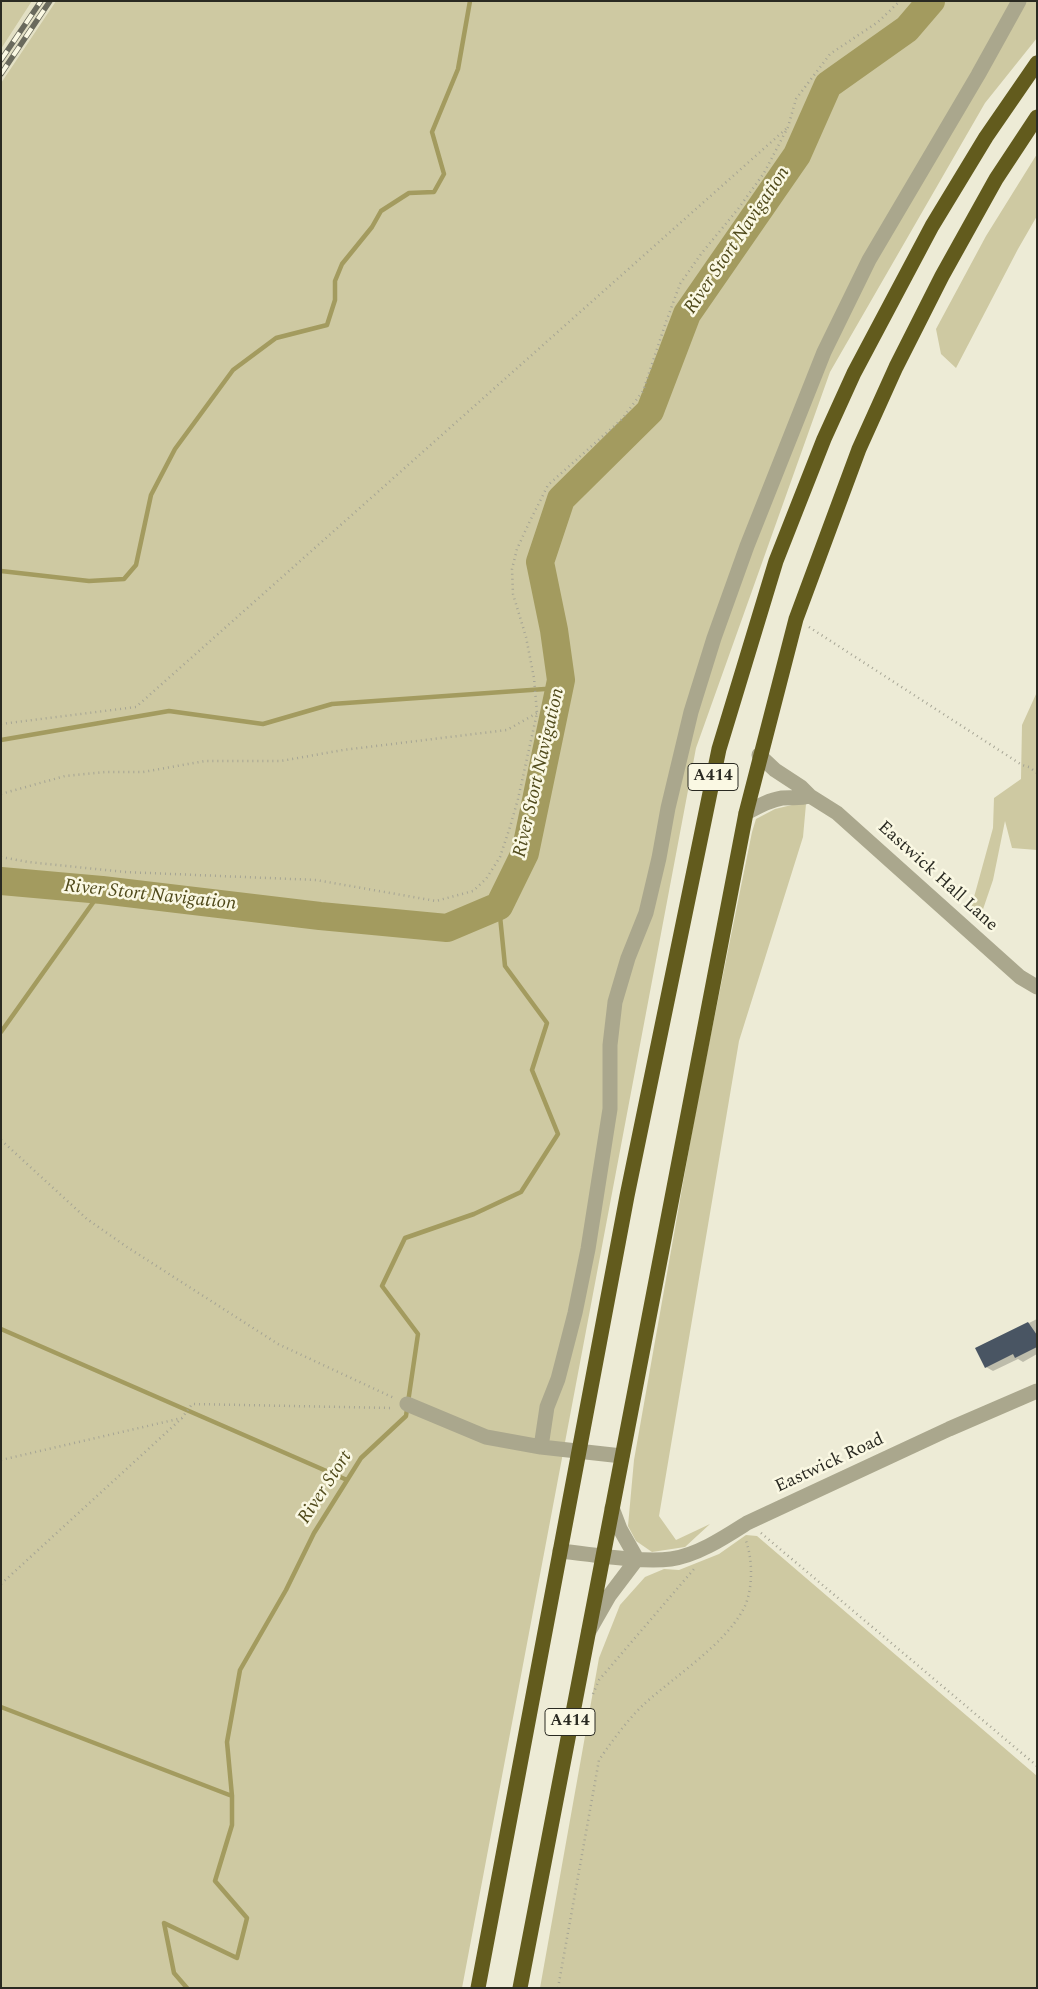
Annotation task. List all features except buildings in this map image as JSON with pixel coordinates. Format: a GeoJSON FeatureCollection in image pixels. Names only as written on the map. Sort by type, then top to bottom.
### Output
{"type":"FeatureCollection","features":[{"type":"Feature","properties":{"kind":"highway","name":"A414"},"geometry":{"type":"LineString","coordinates":[[478,1988],[627,1196],[719,749],[776,561],[824,439],[854,373],[932,226],[986,137],[1037,63]]}},
{"type":"Feature","properties":{"kind":"highway","name":"A414"},"geometry":{"type":"LineString","coordinates":[[520,1988],[746,813],[796,619],[859,449],[896,367],[942,276],[996,178],[1037,117]]}},
{"type":"Feature","properties":{"kind":"street"},"geometry":{"type":"LineString","coordinates":[[541,1447],[547,1407],[558,1379],[575,1313],[588,1249],[610,1109],[610,1045],[615,1002],[628,958],[646,913],[691,712],[714,638],[747,546],[824,352],[869,260],[978,75],[1019,1]]}},
{"type":"Feature","properties":{"kind":"street","name":"Eastwick Hall Lane"},"geometry":{"type":"LineString","coordinates":[[760,755],[775,770],[801,787],[810,796],[838,813],[1020,977],[1037,987]]}},
{"type":"Feature","properties":{"kind":"street"},"geometry":{"type":"LineString","coordinates":[[746,813],[772,800],[790,797],[798,799],[810,796]]}},
{"type":"Feature","properties":{"kind":"street","name":"Eastwick Road"},"geometry":{"type":"LineString","coordinates":[[560,1551],[637,1559],[672,1559],[692,1553],[720,1540],[744,1525],[950,1429],[1037,1391]]}},
{"type":"Feature","properties":{"kind":"street"},"geometry":{"type":"LineString","coordinates":[[401,1406],[486,1437],[541,1447],[622,1456]]}},
{"type":"Feature","properties":{"kind":"street"},"geometry":{"type":"LineString","coordinates":[[587,1635],[610,1596],[637,1559],[620,1529],[612,1508]]}},
{"type":"Feature","properties":{"kind":"path"},"geometry":{"type":"LineString","coordinates":[[1,856],[28,862],[125,872],[316,880],[436,901],[473,891],[486,879],[500,857],[518,799],[537,714],[534,678],[526,637],[513,594],[512,569],[517,549],[529,523],[548,485],[622,419],[643,391],[680,284],[764,173],[788,127],[796,99],[830,54],[878,22],[900,1]]}},
{"type":"Feature","properties":{"kind":"path"},"geometry":{"type":"LineString","coordinates":[[1,724],[136,707],[788,127]]}},
{"type":"Feature","properties":{"kind":"path"},"geometry":{"type":"LineString","coordinates":[[796,619],[1037,773]]}},
{"type":"Feature","properties":{"kind":"path"},"geometry":{"type":"LineString","coordinates":[[1,794],[65,776],[105,772],[143,772],[204,761],[281,761],[343,750],[506,730],[537,714]]}},
{"type":"Feature","properties":{"kind":"path"},"geometry":{"type":"LineString","coordinates":[[1,1140],[87,1219],[152,1263],[278,1344],[401,1406]]}},
{"type":"Feature","properties":{"kind":"path"},"geometry":{"type":"LineString","coordinates":[[1,1584],[182,1418],[192,1404],[401,1406]]}},
{"type":"Feature","properties":{"kind":"path"},"geometry":{"type":"LineString","coordinates":[[1,1460],[182,1418]]}},
{"type":"Feature","properties":{"kind":"path"},"geometry":{"type":"LineString","coordinates":[[744,1525],[1037,1766]]}},
{"type":"Feature","properties":{"kind":"path"},"geometry":{"type":"LineString","coordinates":[[558,1988],[599,1760],[610,1743],[642,1707],[727,1632],[744,1608],[750,1570],[749,1550],[744,1525]]}},
{"type":"Feature","properties":{"kind":"path"},"geometry":{"type":"LineString","coordinates":[[590,1701],[599,1680],[694,1569]]}},
{"type":"Feature","properties":{"kind":"shaded area"},"geometry":{"type":"Polygon","coordinates":[[[1,1],[32,1],[1,49],[1,1]]]}},
{"type":"Feature","properties":{"kind":"shaded area"},"geometry":{"type":"Polygon","coordinates":[[[32,1],[56,1],[1,83],[1,49],[32,1]]]}},
{"type":"Feature","properties":{"kind":"shaded area"},"geometry":{"type":"Polygon","coordinates":[[[56,1],[1037,1],[1037,38],[985,103],[830,372],[696,748],[462,1988],[1,1988],[1,83],[56,1]]]}},
{"type":"Feature","properties":{"kind":"shaded area"},"geometry":{"type":"Polygon","coordinates":[[[1037,154],[1037,216],[956,368],[941,354],[936,329],[986,236],[1037,154]]]}},
{"type":"Feature","properties":{"kind":"shaded area"},"geometry":{"type":"Polygon","coordinates":[[[1037,692],[1037,850],[1012,848],[1005,821],[993,880],[980,918],[971,908],[993,828],[994,798],[1021,779],[1022,725],[1037,692]]]}},
{"type":"Feature","properties":{"kind":"shaded area"},"geometry":{"type":"Polygon","coordinates":[[[800,803],[806,804],[803,837],[739,1041],[659,1516],[676,1540],[710,1524],[685,1547],[652,1552],[636,1541],[628,1526],[634,1460],[698,1098],[756,819],[775,809],[800,803]]]}},
{"type":"Feature","properties":{"kind":"shaded area"},"geometry":{"type":"Polygon","coordinates":[[[746,1535],[757,1536],[1037,1776],[1037,1988],[540,1988],[599,1658],[620,1605],[645,1577],[664,1569],[679,1570],[719,1554],[746,1535]]]}},
{"type":"Feature","properties":{"kind":"waterway"},"geometry":{"type":"LineString","coordinates":[[1,571],[89,581],[124,579],[136,565],[151,495],[175,449],[233,370],[276,338],[327,325],[335,300],[335,281],[342,264],[372,227],[381,211],[409,193],[434,192],[444,174],[432,132],[458,69],[470,1]]}},
{"type":"Feature","properties":{"kind":"waterway","name":"River Stort Navigation"},"geometry":{"type":"LineString","coordinates":[[1,881],[102,890],[320,916],[447,928],[499,906],[525,853],[561,680],[554,630],[540,562],[561,499],[650,411],[687,314],[797,155],[828,85],[907,29],[931,1]]}},
{"type":"Feature","properties":{"kind":"waterway"},"geometry":{"type":"LineString","coordinates":[[1,740],[169,711],[263,724],[332,704],[559,688]]}},
{"type":"Feature","properties":{"kind":"waterway"},"geometry":{"type":"LineString","coordinates":[[1,1032],[102,890]]}},
{"type":"Feature","properties":{"kind":"waterway","name":"River Stort"},"geometry":{"type":"LineString","coordinates":[[187,1988],[174,1973],[164,1923],[237,1958],[247,1918],[215,1881],[232,1825],[232,1796],[227,1742],[240,1670],[286,1590],[314,1533],[361,1458],[406,1416],[418,1334],[382,1286],[405,1238],[474,1214],[521,1192],[558,1134],[532,1070],[547,1023],[505,966],[499,906]]}},
{"type":"Feature","properties":{"kind":"waterway"},"geometry":{"type":"LineString","coordinates":[[1,1329],[347,1480]]}},
{"type":"Feature","properties":{"kind":"waterway"},"geometry":{"type":"LineString","coordinates":[[1,1707],[232,1796]]}},
{"type":"Feature","properties":{"kind":"railway"},"geometry":{"type":"LineString","coordinates":[[1,60],[41,1]]}},
{"type":"Feature","properties":{"kind":"railway"},"geometry":{"type":"LineString","coordinates":[[1,74],[50,1]]}}]}
